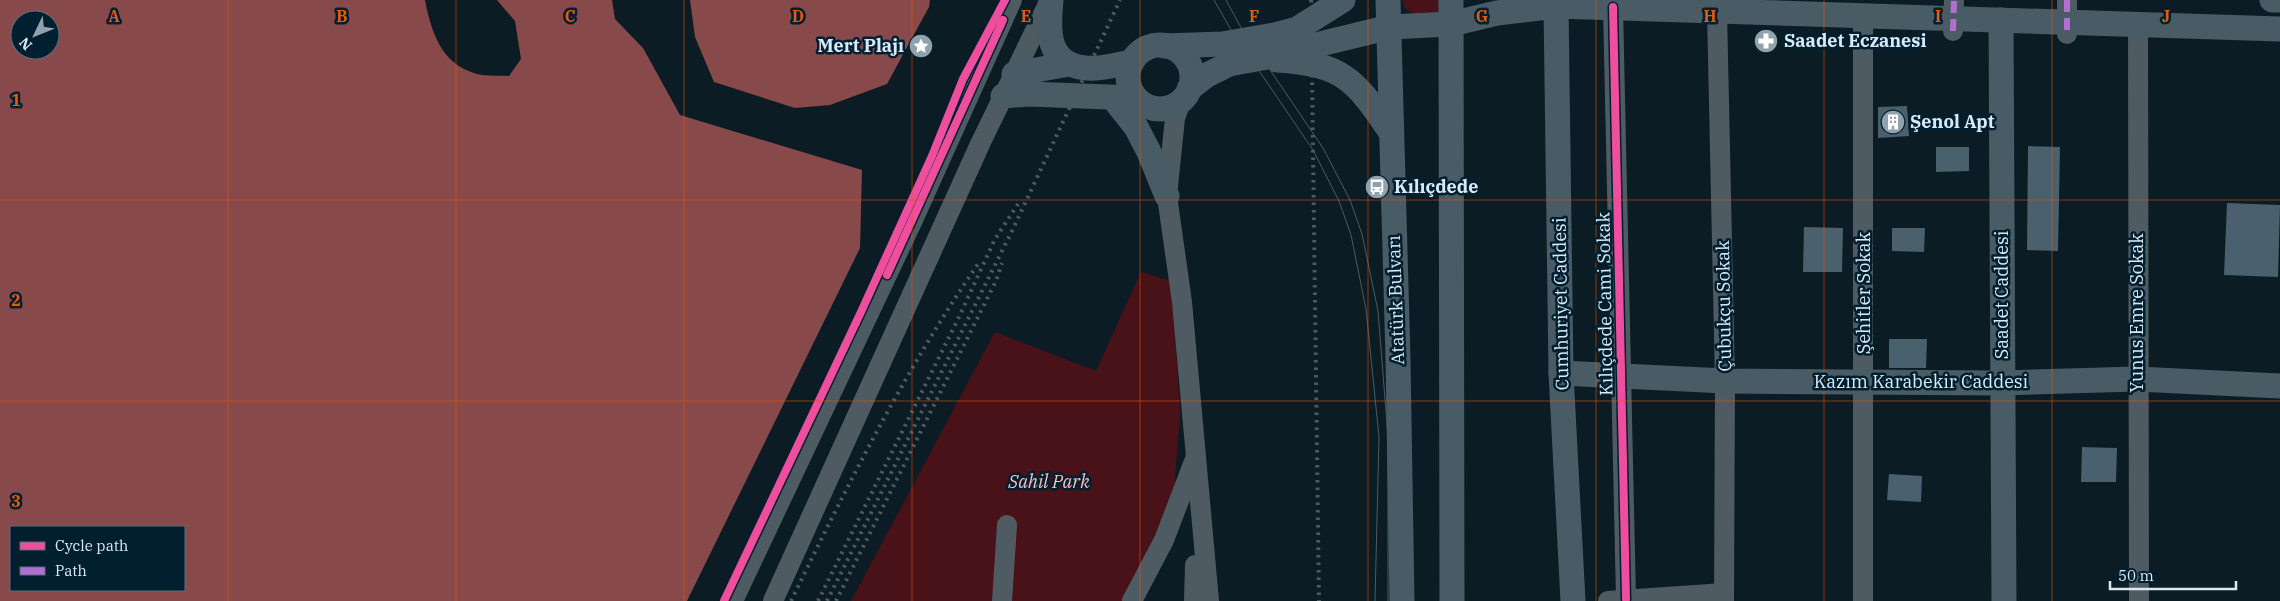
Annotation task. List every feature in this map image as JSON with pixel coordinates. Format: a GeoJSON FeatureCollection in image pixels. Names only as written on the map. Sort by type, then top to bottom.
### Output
{"type":"FeatureCollection","features":[{"type":"Feature","properties":{"kind":"main road"},"geometry":{"type":"LineString","coordinates":[[1051,0],[1048,25],[1051,41],[1057,54],[1069,64]]}},
{"type":"Feature","properties":{"kind":"main road"},"geometry":{"type":"LineString","coordinates":[[1167,196],[1124,98],[1128,82],[1128,72],[1138,54],[1146,48],[1222,44],[1297,29],[1343,0]]}},
{"type":"Feature","properties":{"kind":"main road","name":"Atatürk Bulvarı"},"geometry":{"type":"LineString","coordinates":[[1388,0],[1390,27],[1390,131],[1398,358],[1402,601]]}},
{"type":"Feature","properties":{"kind":"main road"},"geometry":{"type":"LineString","coordinates":[[2272,0],[2280,0]]}},
{"type":"Feature","properties":{"kind":"main road"},"geometry":{"type":"LineString","coordinates":[[1003,96],[1028,94],[1124,98],[1156,109],[1167,108],[1207,75],[1229,64],[1262,58],[1451,12],[1497,13],[1556,6],[1954,16],[2001,20],[2067,19],[2138,24],[2280,29]]}},
{"type":"Feature","properties":{"kind":"main road","name":"Cumhuriyet Caddesi"},"geometry":{"type":"LineString","coordinates":[[1556,6],[1561,372],[1573,601]]}},
{"type":"Feature","properties":{"kind":"main road"},"geometry":{"type":"LineString","coordinates":[[1451,12],[1452,601]]}},
{"type":"Feature","properties":{"kind":"main road","name":"Saadet Caddesi"},"geometry":{"type":"LineString","coordinates":[[2001,20],[2004,601]]}},
{"type":"Feature","properties":{"kind":"main road"},"geometry":{"type":"LineString","coordinates":[[1165,46],[1181,54],[1187,61],[1191,79],[1186,94]]}},
{"type":"Feature","properties":{"kind":"main road"},"geometry":{"type":"LineString","coordinates":[[1262,58],[1298,61],[1333,69],[1354,83],[1370,100],[1390,131]]}},
{"type":"Feature","properties":{"kind":"main road"},"geometry":{"type":"LineString","coordinates":[[1014,74],[1069,64],[1087,68],[1132,62]]}},
{"type":"Feature","properties":{"kind":"main road","name":"Kazım Karabekir Caddesi"},"geometry":{"type":"LineString","coordinates":[[1561,372],[1725,381],[2002,383],[2137,379],[2280,386]]}},
{"type":"Feature","properties":{"kind":"street"},"geometry":{"type":"LineString","coordinates":[[733,601],[913,220],[1012,0]]}},
{"type":"Feature","properties":{"kind":"street"},"geometry":{"type":"LineString","coordinates":[[773,601],[1003,96],[1051,0]]}},
{"type":"Feature","properties":{"kind":"street","name":"Kılıçdede Cami Sokak"},"geometry":{"type":"LineString","coordinates":[[1613,7],[1622,374],[1617,600]]}},
{"type":"Feature","properties":{"kind":"street","name":"Çubukçu Sokak"},"geometry":{"type":"LineString","coordinates":[[1717,10],[1725,381],[1724,597]]}},
{"type":"Feature","properties":{"kind":"street","name":"Şehitler Sokak"},"geometry":{"type":"LineString","coordinates":[[1863,15],[1863,601]]}},
{"type":"Feature","properties":{"kind":"street","name":"Yunus Emre Sokak"},"geometry":{"type":"LineString","coordinates":[[2138,24],[2137,379],[2139,601]]}},
{"type":"Feature","properties":{"kind":"street"},"geometry":{"type":"LineString","coordinates":[[1186,94],[1175,118],[1167,196],[1182,302],[1209,601]]}},
{"type":"Feature","properties":{"kind":"street"},"geometry":{"type":"LineString","coordinates":[[1132,601],[1164,540],[1197,454]]}},
{"type":"Feature","properties":{"kind":"street"},"geometry":{"type":"LineString","coordinates":[[1002,601],[1007,525]]}},
{"type":"Feature","properties":{"kind":"street"},"geometry":{"type":"LineString","coordinates":[[1194,601],[1195,565],[1202,536]]}},
{"type":"Feature","properties":{"kind":"street"},"geometry":{"type":"LineString","coordinates":[[1617,600],[1724,597]]}},
{"type":"Feature","properties":{"kind":"green space"},"geometry":{"type":"Polygon","coordinates":[[[1402,0],[1448,0],[1440,13],[1418,17],[1405,8],[1402,0]]]}},
{"type":"Feature","properties":{"kind":"green space","name":"Sahil Park"},"geometry":{"type":"Polygon","coordinates":[[[1141,272],[1172,281],[1180,414],[1174,491],[1138,573],[1123,601],[851,601],[995,332],[1096,371],[1141,272]]]}},
{"type":"Feature","properties":{"kind":"shaded area"},"geometry":{"type":"Polygon","coordinates":[[[0,0],[425,0],[434,34],[453,62],[478,74],[509,76],[521,59],[515,21],[497,0],[612,0],[615,19],[643,48],[680,115],[862,170],[860,248],[687,601],[0,601],[0,0]]]}},
{"type":"Feature","properties":{"kind":"shaded area"},"geometry":{"type":"Polygon","coordinates":[[[690,0],[930,0],[929,7],[887,84],[830,105],[795,108],[714,82],[695,37],[690,0]]]}},
{"type":"Feature","properties":{"kind":"building","name":"Şenol Apt"},"geometry":{"type":"Polygon","coordinates":[[[1907,106],[1909,136],[1878,138],[1878,107],[1907,106]]]}},
{"type":"Feature","properties":{"kind":"building"},"geometry":{"type":"Polygon","coordinates":[[[2028,146],[2060,147],[2058,251],[2027,250],[2028,146]]]}},
{"type":"Feature","properties":{"kind":"building"},"geometry":{"type":"Polygon","coordinates":[[[1936,147],[1969,147],[1969,171],[1936,172],[1936,147]]]}},
{"type":"Feature","properties":{"kind":"building"},"geometry":{"type":"Polygon","coordinates":[[[2227,203],[2280,205],[2278,277],[2224,275],[2227,203]]]}},
{"type":"Feature","properties":{"kind":"building"},"geometry":{"type":"Polygon","coordinates":[[[1804,227],[1843,228],[1842,272],[1803,272],[1804,227]]]}},
{"type":"Feature","properties":{"kind":"building"},"geometry":{"type":"Polygon","coordinates":[[[1892,228],[1925,228],[1924,252],[1892,251],[1892,228]]]}},
{"type":"Feature","properties":{"kind":"building"},"geometry":{"type":"Polygon","coordinates":[[[1889,339],[1927,339],[1926,368],[1889,368],[1889,339]]]}},
{"type":"Feature","properties":{"kind":"building"},"geometry":{"type":"Polygon","coordinates":[[[2082,447],[2117,448],[2116,482],[2081,482],[2082,447]]]}},
{"type":"Feature","properties":{"kind":"building"},"geometry":{"type":"Polygon","coordinates":[[[1889,474],[1922,476],[1921,502],[1887,500],[1889,474]]]}},
{"type":"Feature","properties":{"kind":"tram line"},"geometry":{"type":"LineString","coordinates":[[1214,0],[1230,28],[1313,150],[1339,201],[1351,235],[1366,309],[1379,437],[1375,601]]}},
{"type":"Feature","properties":{"kind":"tram line"},"geometry":{"type":"LineString","coordinates":[[1226,0],[1239,24],[1323,148],[1350,200],[1362,234],[1378,311],[1388,437],[1388,601]]}},
{"type":"Feature","properties":{"kind":"railway"},"geometry":{"type":"LineString","coordinates":[[827,601],[1013,229],[1120,0]]}},
{"type":"Feature","properties":{"kind":"railway"},"geometry":{"type":"LineString","coordinates":[[1311,0],[1319,601]]}},
{"type":"Feature","properties":{"kind":"railway"},"geometry":{"type":"LineString","coordinates":[[818,601],[959,317],[995,239],[1018,204]]}},
{"type":"Feature","properties":{"kind":"railway"},"geometry":{"type":"LineString","coordinates":[[836,601],[996,281],[1002,263]]}},
{"type":"Feature","properties":{"kind":"railway"},"geometry":{"type":"LineString","coordinates":[[791,601],[878,429],[926,345],[978,264]]}},
{"type":"Feature","properties":{"kind":"marked path"},"geometry":{"type":"LineString","coordinates":[[1953,31],[1954,0]]}},
{"type":"Feature","properties":{"kind":"marked path"},"geometry":{"type":"LineString","coordinates":[[2067,0],[2067,34]]}},
{"type":"Feature","properties":{"kind":"cycle path"},"geometry":{"type":"LineString","coordinates":[[724,601],[861,312],[932,156],[963,79],[1005,0]]}},
{"type":"Feature","properties":{"kind":"cycle path"},"geometry":{"type":"LineString","coordinates":[[1613,7],[1626,599]]}},
{"type":"Feature","properties":{"kind":"cycle path"},"geometry":{"type":"LineString","coordinates":[[887,275],[1003,20]]}},
{"type":"Feature","properties":{"kind":"place","name":"Saadet Eczanesi"},"geometry":{"type":"Point","coordinates":[1766,41]}},
{"type":"Feature","properties":{"kind":"place","name":"Mert Plajı"},"geometry":{"type":"Point","coordinates":[921,46]}},
{"type":"Feature","properties":{"kind":"place","name":"Şenol Apt"},"geometry":{"type":"Point","coordinates":[1893,122]}},
{"type":"Feature","properties":{"kind":"place","name":"Kılıçdede"},"geometry":{"type":"Point","coordinates":[1377,187]}}]}
